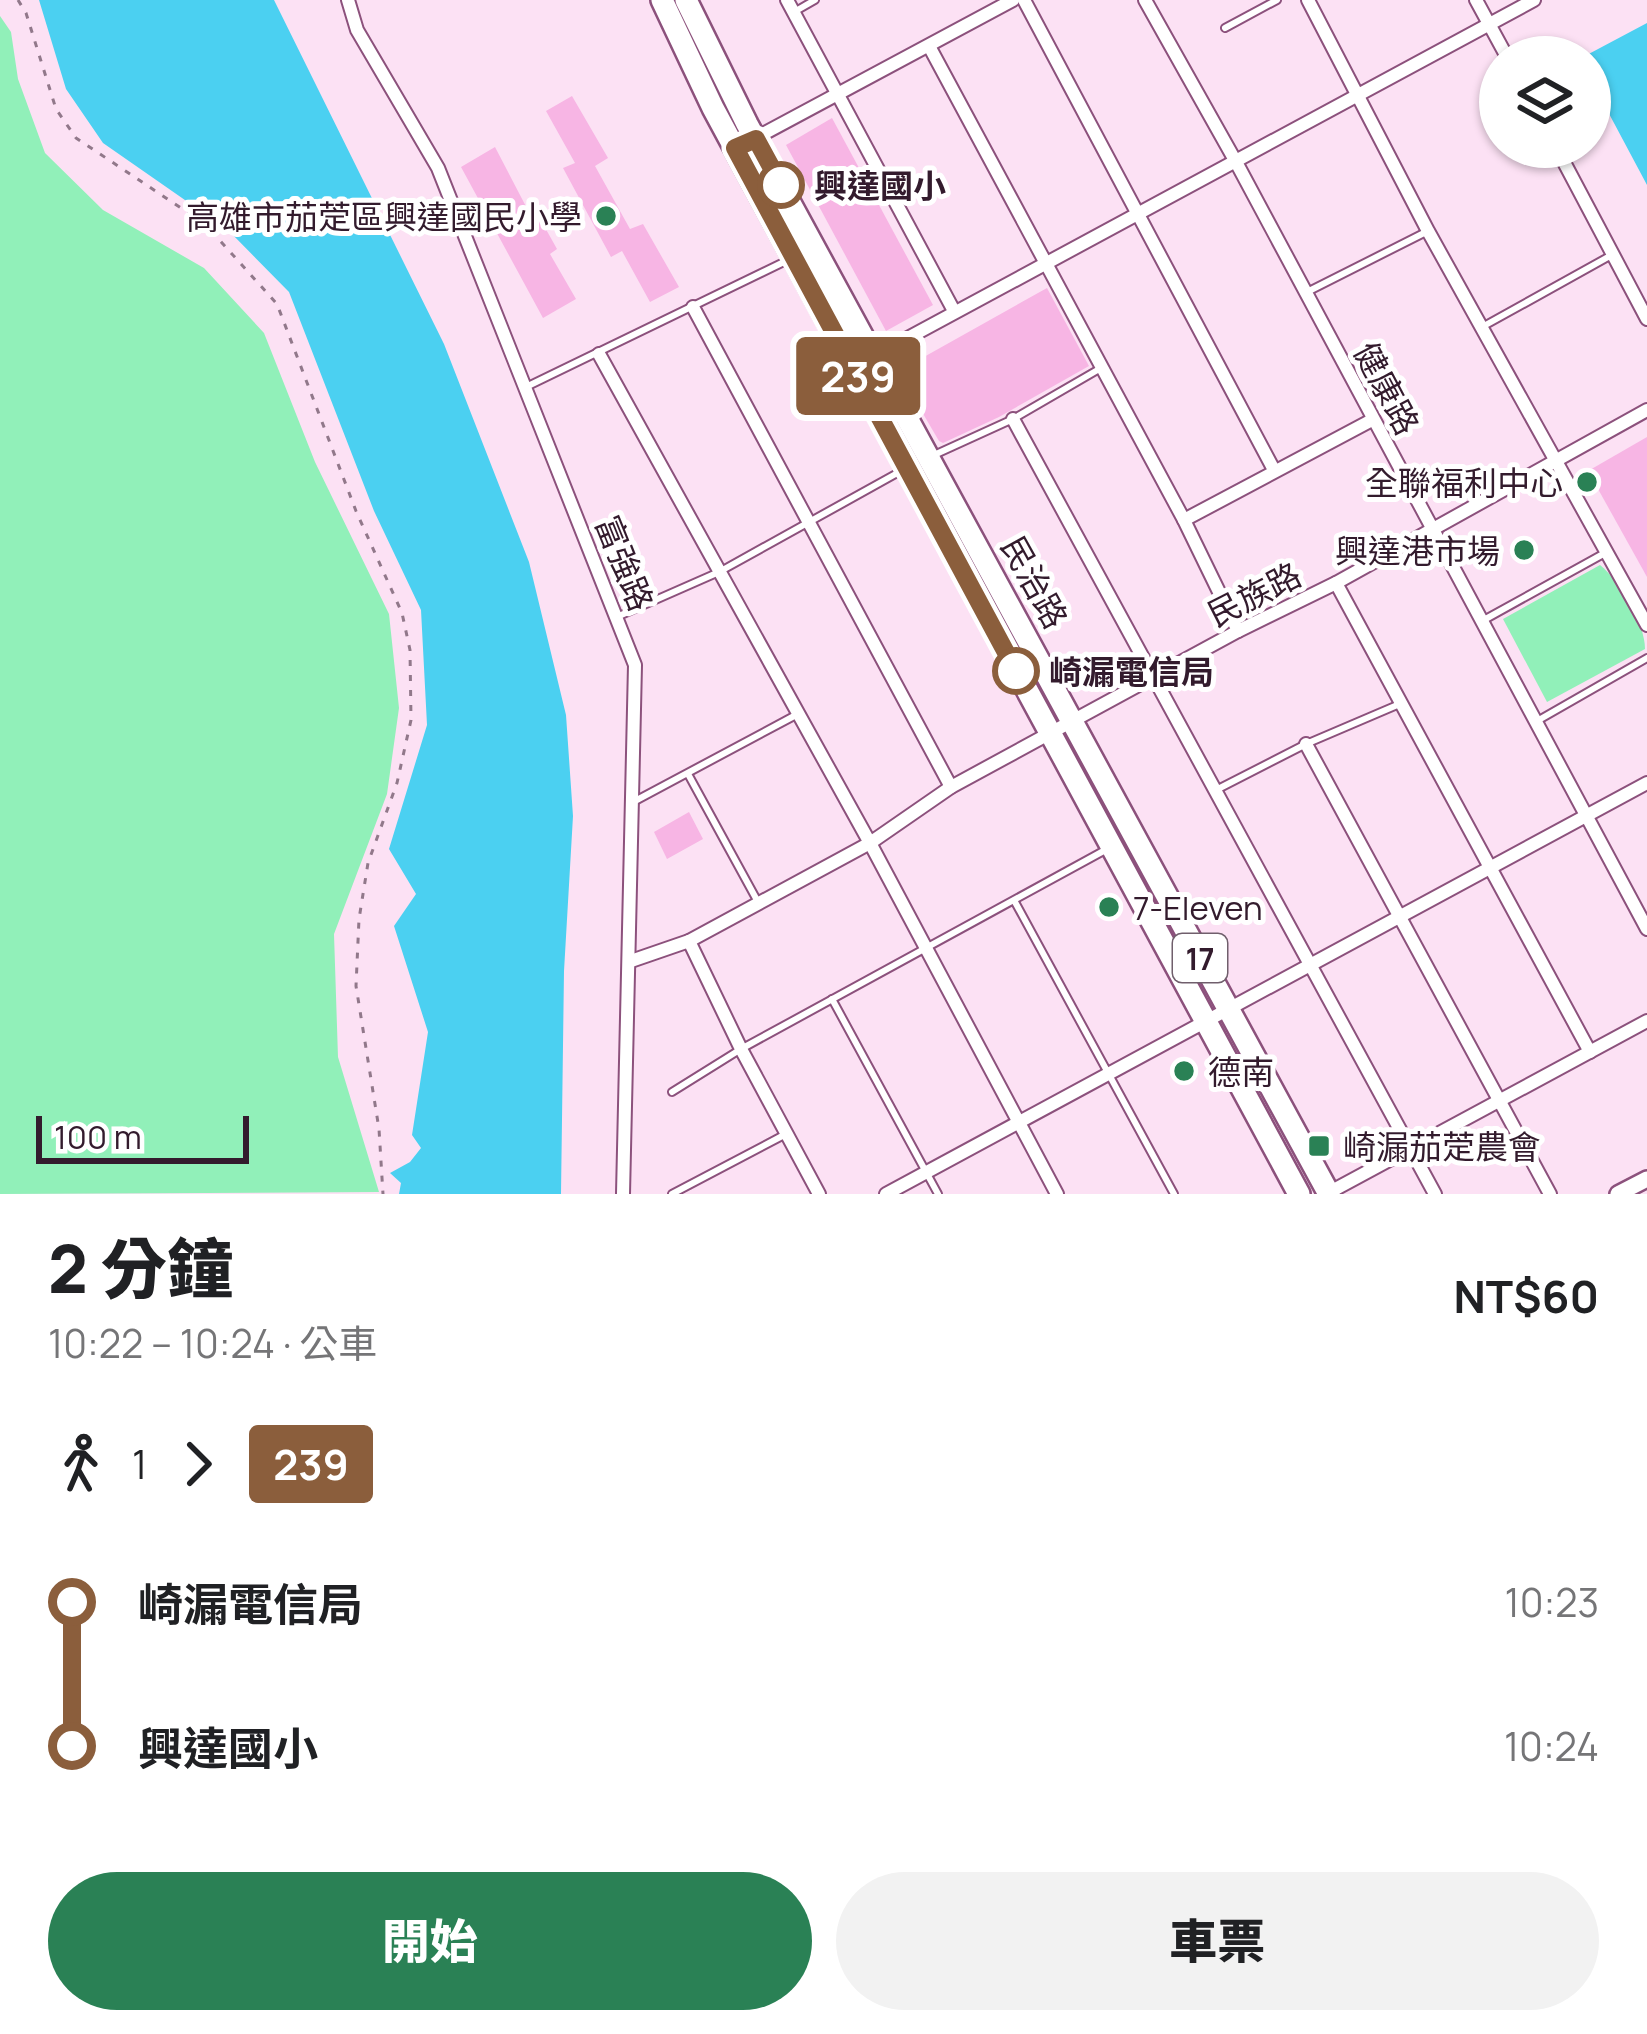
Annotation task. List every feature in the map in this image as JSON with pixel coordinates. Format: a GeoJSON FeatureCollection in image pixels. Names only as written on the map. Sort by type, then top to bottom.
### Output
{"type":"FeatureCollection","features":[{"type":"Feature","properties":{"kind":"main road","name":"民治路"},"geometry":{"type":"LineString","coordinates":[[662,0],[918,462],[1073,720],[1328,1194]]}},
{"type":"Feature","properties":{"kind":"main road","name":"民治路"},"geometry":{"type":"LineString","coordinates":[[686,0],[794,257],[863,362]]}},
{"type":"Feature","properties":{"kind":"main road","name":"民治路"},"geometry":{"type":"LineString","coordinates":[[918,462],[1050,733],[1299,1194]]}},
{"type":"Feature","properties":{"kind":"street","name":"富強路"},"geometry":{"type":"LineString","coordinates":[[348,0],[357,30],[438,168],[634,665],[623,1194]]}},
{"type":"Feature","properties":{"kind":"street"},"geometry":{"type":"LineString","coordinates":[[745,144],[1013,0]]}},
{"type":"Feature","properties":{"kind":"street"},"geometry":{"type":"LineString","coordinates":[[1024,0],[1274,470]]}},
{"type":"Feature","properties":{"kind":"street","name":"健康路"},"geometry":{"type":"LineString","coordinates":[[1145,0],[1647,929]]}},
{"type":"Feature","properties":{"kind":"street"},"geometry":{"type":"LineString","coordinates":[[1308,0],[1429,231],[1647,625]]}},
{"type":"Feature","properties":{"kind":"street"},"geometry":{"type":"LineString","coordinates":[[1477,0],[1496,36]]}},
{"type":"Feature","properties":{"kind":"street"},"geometry":{"type":"LineString","coordinates":[[863,362],[1534,0]]}},
{"type":"Feature","properties":{"kind":"street"},"geometry":{"type":"LineString","coordinates":[[791,6],[954,311]]}},
{"type":"Feature","properties":{"kind":"street"},"geometry":{"type":"LineString","coordinates":[[929,46],[1184,520],[1238,631]]}},
{"type":"Feature","properties":{"kind":"street"},"geometry":{"type":"LineString","coordinates":[[1567,168],[1647,319]]}},
{"type":"Feature","properties":{"kind":"street"},"geometry":{"type":"LineString","coordinates":[[692,307],[951,787]]}},
{"type":"Feature","properties":{"kind":"street"},"geometry":{"type":"LineString","coordinates":[[599,354],[1058,1194]]}},
{"type":"Feature","properties":{"kind":"street","name":"民族路"},"geometry":{"type":"LineString","coordinates":[[631,961],[689,941],[870,843],[951,787],[1336,583],[1647,410]]}},
{"type":"Feature","properties":{"kind":"street"},"geometry":{"type":"LineString","coordinates":[[1013,418],[1435,1194]]}},
{"type":"Feature","properties":{"kind":"street"},"geometry":{"type":"LineString","coordinates":[[1184,520],[1372,419]]}},
{"type":"Feature","properties":{"kind":"street"},"geometry":{"type":"LineString","coordinates":[[1336,583],[1590,1052]]}},
{"type":"Feature","properties":{"kind":"street"},"geometry":{"type":"LineString","coordinates":[[1306,744],[1550,1194]]}},
{"type":"Feature","properties":{"kind":"street"},"geometry":{"type":"LineString","coordinates":[[886,1194],[1647,783]]}},
{"type":"Feature","properties":{"kind":"street"},"geometry":{"type":"LineString","coordinates":[[689,941],[819,1194]]}},
{"type":"Feature","properties":{"kind":"street"},"geometry":{"type":"LineString","coordinates":[[1328,1194],[1647,1021]]}},
{"type":"Feature","properties":{"kind":"street"},"geometry":{"type":"LineString","coordinates":[[1618,1194],[1647,1178]]}},
{"type":"Feature","properties":{"kind":"lane"},"geometry":{"type":"LineString","coordinates":[[791,6],[815,0]]}},
{"type":"Feature","properties":{"kind":"lane"},"geometry":{"type":"LineString","coordinates":[[1225,28],[1277,0]]}},
{"type":"Feature","properties":{"kind":"lane"},"geometry":{"type":"LineString","coordinates":[[1306,293],[1429,231]]}},
{"type":"Feature","properties":{"kind":"lane"},"geometry":{"type":"LineString","coordinates":[[1482,327],[1614,254]]}},
{"type":"Feature","properties":{"kind":"lane"},"geometry":{"type":"LineString","coordinates":[[526,387],[794,257]]}},
{"type":"Feature","properties":{"kind":"lane"},"geometry":{"type":"LineString","coordinates":[[618,617],[719,572],[1101,368]]}},
{"type":"Feature","properties":{"kind":"lane"},"geometry":{"type":"LineString","coordinates":[[1482,621],[1605,553]]}},
{"type":"Feature","properties":{"kind":"lane"},"geometry":{"type":"LineString","coordinates":[[1537,721],[1647,658]]}},
{"type":"Feature","properties":{"kind":"lane"},"geometry":{"type":"LineString","coordinates":[[1215,790],[1402,703]]}},
{"type":"Feature","properties":{"kind":"lane"},"geometry":{"type":"LineString","coordinates":[[634,801],[796,715]]}},
{"type":"Feature","properties":{"kind":"lane"},"geometry":{"type":"LineString","coordinates":[[688,774],[759,903]]}},
{"type":"Feature","properties":{"kind":"lane"},"geometry":{"type":"LineString","coordinates":[[672,1092],[741,1048],[1112,846]]}},
{"type":"Feature","properties":{"kind":"lane"},"geometry":{"type":"LineString","coordinates":[[1014,901],[1174,1194]]}},
{"type":"Feature","properties":{"kind":"lane"},"geometry":{"type":"LineString","coordinates":[[832,999],[938,1194]]}},
{"type":"Feature","properties":{"kind":"lane"},"geometry":{"type":"LineString","coordinates":[[672,1194],[787,1133]]}},
{"type":"Feature","properties":{"kind":"path"},"geometry":{"type":"LineString","coordinates":[[18,0],[56,109],[76,138],[205,224],[277,304],[356,511],[403,613],[410,650],[411,720],[397,783],[368,863],[356,986],[380,1129],[383,1194]]}},
{"type":"Feature","properties":{"kind":"green space"},"geometry":{"type":"Polygon","coordinates":[[[0,16],[11,32],[18,79],[45,153],[103,210],[204,268],[264,333],[315,462],[389,614],[399,708],[387,794],[334,934],[338,1057],[379,1192],[0,1194],[0,16]]]}},
{"type":"Feature","properties":{"kind":"green space"},"geometry":{"type":"Polygon","coordinates":[[[1600,565],[1630,604],[1645,649],[1547,702],[1503,619],[1600,565]]]}},
{"type":"Feature","properties":{"kind":"water"},"geometry":{"type":"Polygon","coordinates":[[[39,0],[274,0],[444,344],[529,562],[566,715],[573,816],[564,971],[561,1194],[399,1194],[401,1183],[390,1173],[410,1162],[421,1148],[412,1135],[428,1032],[394,926],[416,894],[389,849],[427,725],[421,610],[374,511],[289,292],[228,230],[103,143],[66,89],[39,0]]]}},
{"type":"Feature","properties":{"kind":"water"},"geometry":{"type":"Polygon","coordinates":[[[1647,23],[1647,185],[1611,117],[1611,42],[1647,23]]]}},
{"type":"Feature","properties":{"kind":"building"},"geometry":{"type":"Polygon","coordinates":[[[572,96],[608,158],[595,166],[630,229],[643,224],[679,287],[650,302],[622,251],[611,257],[563,168],[575,163],[546,111],[572,96]]]}},
{"type":"Feature","properties":{"kind":"building"},"geometry":{"type":"Polygon","coordinates":[[[832,118],[933,305],[886,331],[786,145],[832,118]]]}},
{"type":"Feature","properties":{"kind":"building"},"geometry":{"type":"Polygon","coordinates":[[[495,147],[532,218],[538,215],[557,249],[550,254],[576,299],[543,318],[461,167],[495,147]]]}},
{"type":"Feature","properties":{"kind":"building"},"geometry":{"type":"Polygon","coordinates":[[[1047,288],[1089,366],[999,417],[939,441],[905,383],[906,367],[1047,288]]]}},
{"type":"Feature","properties":{"kind":"building"},"geometry":{"type":"Polygon","coordinates":[[[1647,437],[1647,577],[1588,471],[1647,437]]]}},
{"type":"Feature","properties":{"kind":"building"},"geometry":{"type":"Polygon","coordinates":[[[689,812],[703,839],[667,859],[654,832],[689,812]]]}},
{"type":"Feature","properties":{"kind":"bus line","name":"239"},"geometry":{"type":"LineString","coordinates":[[781,185],[756,139],[735,148],[1016,671]]}},
{"type":"Feature","properties":{"kind":"place","name":"興達國小"},"geometry":{"type":"Point","coordinates":[781,185]}},
{"type":"Feature","properties":{"kind":"place","name":"高雄市茄萣區興達國民小學"},"geometry":{"type":"Point","coordinates":[606,216]}},
{"type":"Feature","properties":{"kind":"place","name":"全聯福利中心"},"geometry":{"type":"Point","coordinates":[1587,482]}},
{"type":"Feature","properties":{"kind":"place","name":"興達港市場"},"geometry":{"type":"Point","coordinates":[1524,550]}},
{"type":"Feature","properties":{"kind":"place","name":"崎漏電信局"},"geometry":{"type":"Point","coordinates":[1016,671]}},
{"type":"Feature","properties":{"kind":"place","name":"7-Eleven"},"geometry":{"type":"Point","coordinates":[1109,907]}},
{"type":"Feature","properties":{"kind":"place","name":"德南"},"geometry":{"type":"Point","coordinates":[1184,1071]}},
{"type":"Feature","properties":{"kind":"place","name":"崎漏茄萣農會"},"geometry":{"type":"Point","coordinates":[1319,1146]}}]}
